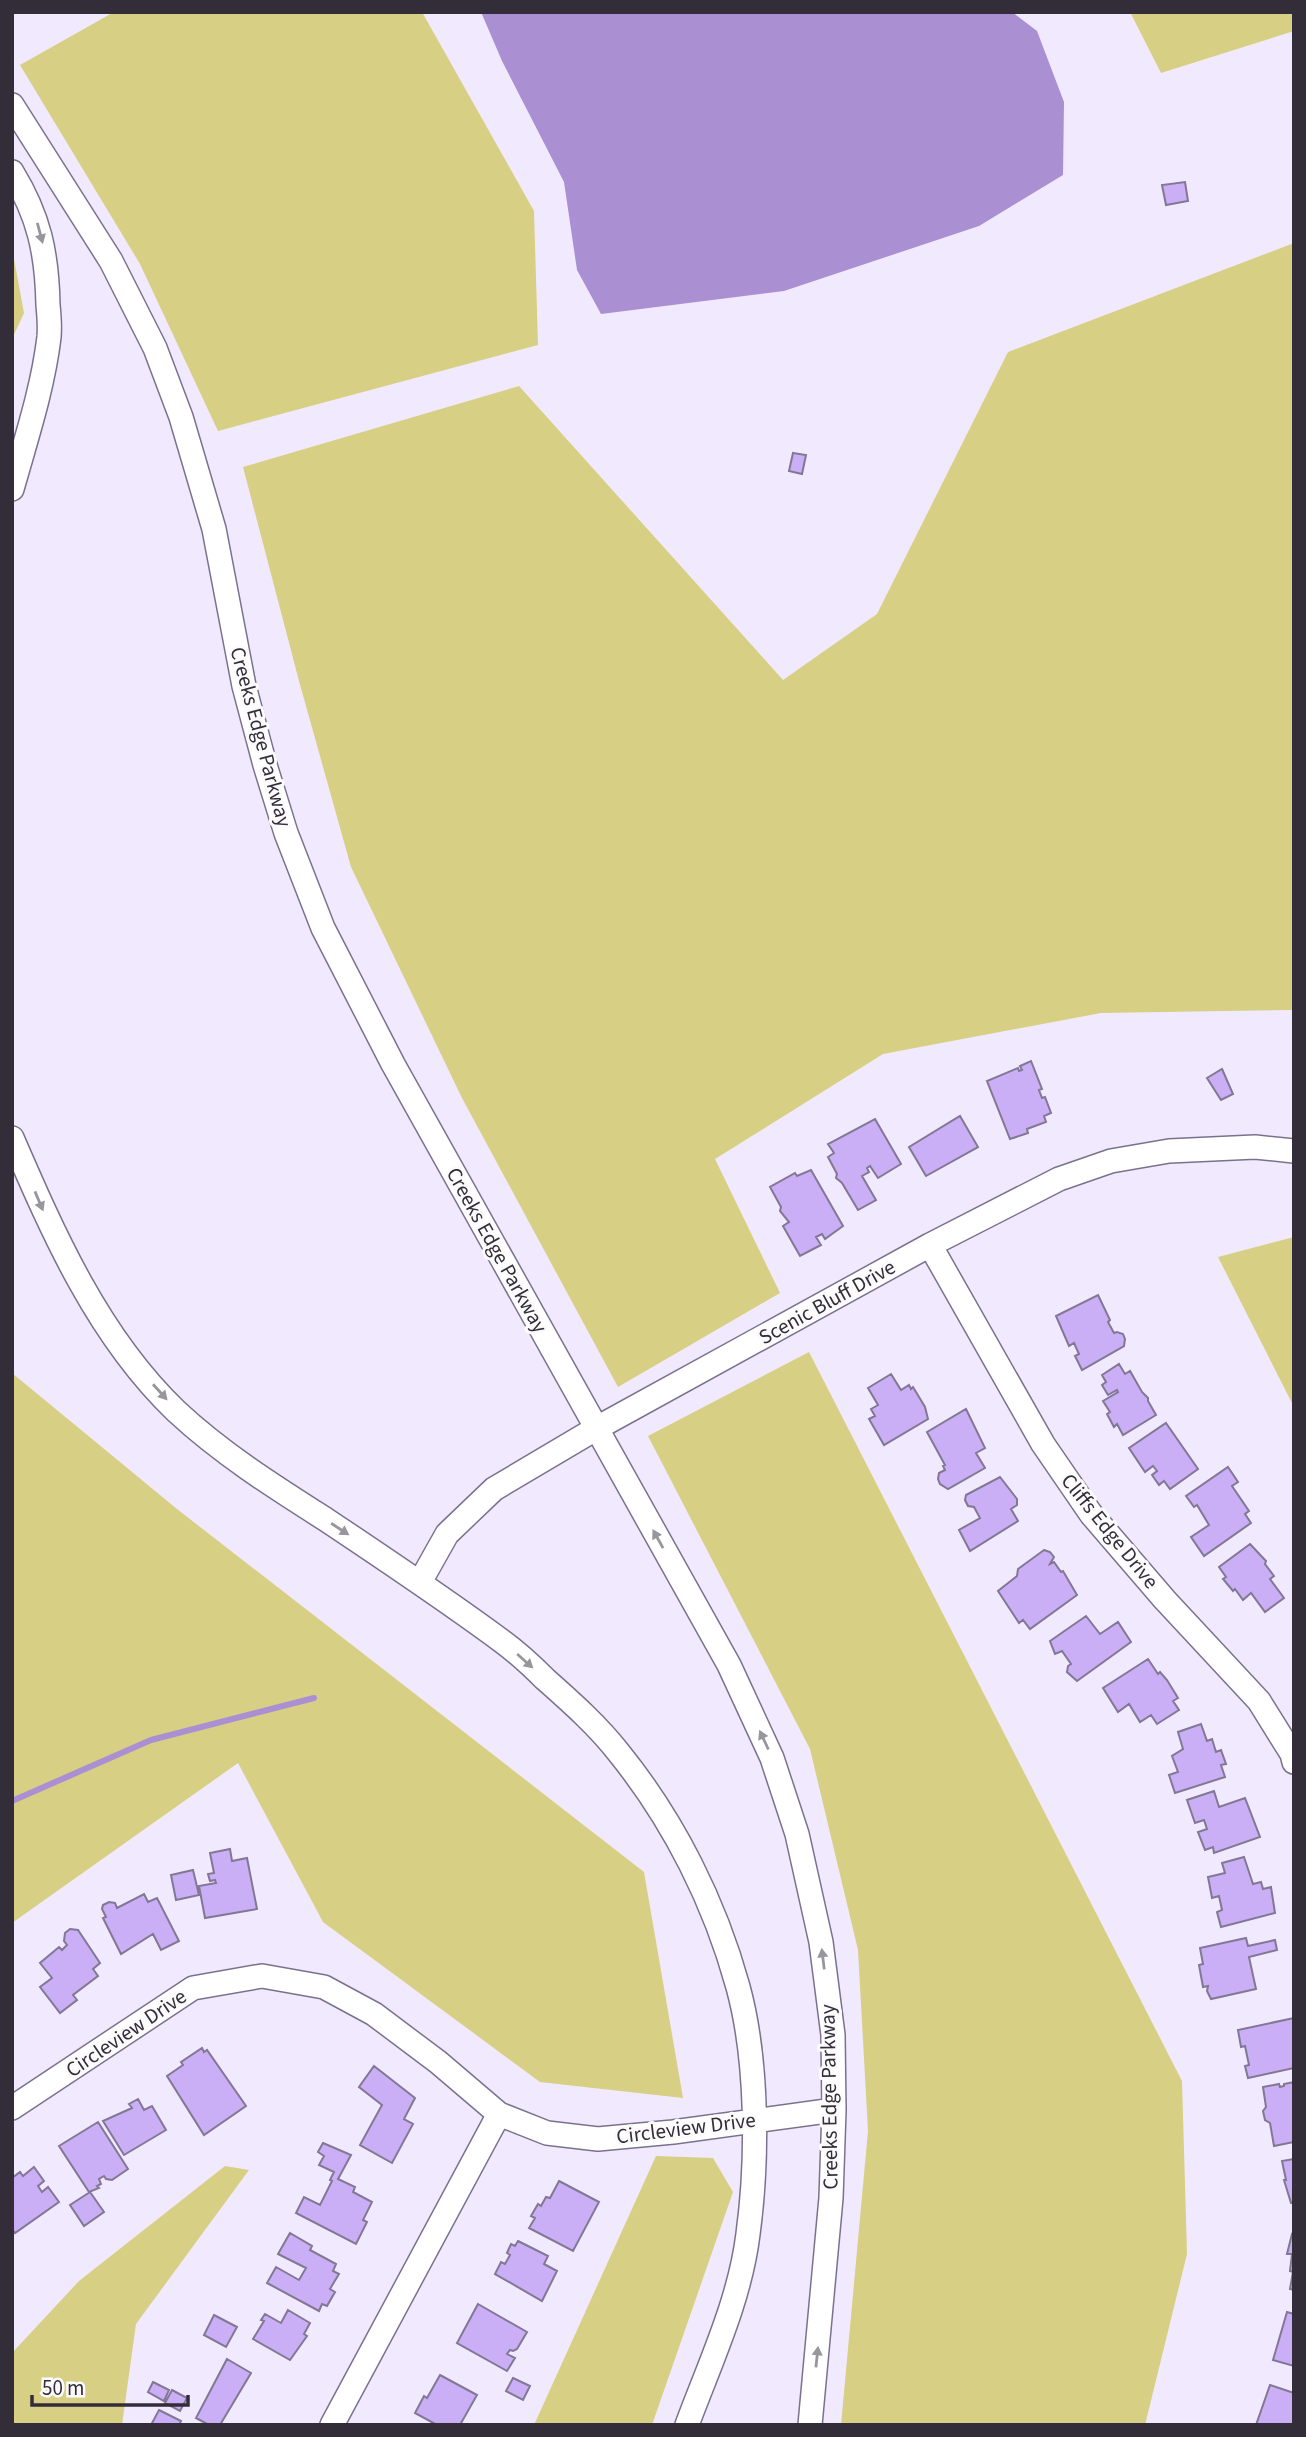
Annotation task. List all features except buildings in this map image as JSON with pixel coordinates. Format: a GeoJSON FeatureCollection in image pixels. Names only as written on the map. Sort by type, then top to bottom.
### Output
{"type":"FeatureCollection","features":[{"type":"Feature","properties":{"kind":"street","name":"Creeks Edge Parkway"},"geometry":{"type":"LineString","coordinates":[[12,105],[111,261],[155,348],[181,417],[214,529],[244,686],[265,765],[286,833],[323,928],[393,1064],[730,1665],[772,1758],[797,1835],[821,1942],[832,2035],[834,2110],[831,2198],[810,2425]]}},
{"type":"Feature","properties":{"kind":"street"},"geometry":{"type":"LineString","coordinates":[[12,172],[34,212],[43,242],[48,282],[49,335],[36,401],[12,489]]}},
{"type":"Feature","properties":{"kind":"street"},"geometry":{"type":"LineString","coordinates":[[12,1138],[52,1229],[86,1293],[128,1357],[176,1410],[236,1461],[420,1582],[508,1645],[562,1694],[618,1752],[655,1804],[692,1868],[718,1924],[739,1990],[749,2046],[754,2120],[748,2237],[733,2302],[687,2425]]}},
{"type":"Feature","properties":{"kind":"street","name":"Scenic Bluff Drive"},"geometry":{"type":"LineString","coordinates":[[420,1582],[447,1534],[494,1489],[597,1428],[930,1245],[1059,1179],[1111,1161],[1169,1151],[1255,1147],[1294,1151]]}},
{"type":"Feature","properties":{"kind":"street","name":"Cliffs Edge Drive"},"geometry":{"type":"LineString","coordinates":[[930,1245],[1043,1444],[1090,1514],[1259,1701],[1292,1754],[1294,1762]]}},
{"type":"Feature","properties":{"kind":"street","name":"Circleview Drive"},"geometry":{"type":"LineString","coordinates":[[12,2108],[193,1988],[262,1976],[324,1987],[374,2014],[438,2062],[499,2114],[547,2133],[598,2139],[673,2132],[834,2110]]}},
{"type":"Feature","properties":{"kind":"street"},"geometry":{"type":"LineString","coordinates":[[332,2425],[499,2114]]}},
{"type":"Feature","properties":{"kind":"shaded area"},"geometry":{"type":"Polygon","coordinates":[[[114,12],[422,12],[534,211],[538,345],[218,431],[140,264],[20,65],[114,12]]]}},
{"type":"Feature","properties":{"kind":"shaded area"},"geometry":{"type":"Polygon","coordinates":[[[481,12],[1012,12],[1037,31],[1064,102],[1063,175],[979,226],[784,291],[601,314],[577,270],[564,182],[502,61],[481,12]]]}},
{"type":"Feature","properties":{"kind":"shaded area"},"geometry":{"type":"Polygon","coordinates":[[[1130,12],[1294,12],[1294,31],[1161,73],[1130,12]]]}},
{"type":"Feature","properties":{"kind":"shaded area"},"geometry":{"type":"Polygon","coordinates":[[[1294,243],[1294,1010],[1101,1013],[883,1054],[715,1159],[780,1293],[618,1387],[462,1098],[351,867],[243,467],[519,386],[783,680],[877,614],[1008,352],[1294,243]]]}},
{"type":"Feature","properties":{"kind":"shaded area"},"geometry":{"type":"Polygon","coordinates":[[[12,248],[24,313],[12,339],[12,248]]]}},
{"type":"Feature","properties":{"kind":"shaded area"},"geometry":{"type":"Polygon","coordinates":[[[1294,1237],[1294,1407],[1218,1257],[1294,1237]]]}},
{"type":"Feature","properties":{"kind":"shaded area"},"geometry":{"type":"Polygon","coordinates":[[[809,1352],[1182,2081],[1187,2254],[1145,2425],[841,2425],[868,2131],[858,1950],[810,1749],[648,1436],[809,1352]]]}},
{"type":"Feature","properties":{"kind":"shaded area"},"geometry":{"type":"Polygon","coordinates":[[[12,1373],[177,1509],[644,1872],[683,2098],[540,2082],[323,1922],[238,1763],[12,1923],[12,1373]]]}},
{"type":"Feature","properties":{"kind":"shaded area"},"geometry":{"type":"Polygon","coordinates":[[[656,2156],[713,2158],[733,2192],[652,2425],[534,2425],[656,2156]]]}},
{"type":"Feature","properties":{"kind":"shaded area"},"geometry":{"type":"Polygon","coordinates":[[[225,2166],[249,2170],[136,2324],[122,2425],[12,2425],[12,2353],[79,2281],[225,2166]]]}},
{"type":"Feature","properties":{"kind":"waterway"},"geometry":{"type":"LineString","coordinates":[[12,1801],[151,1740],[314,1698]]}}]}
